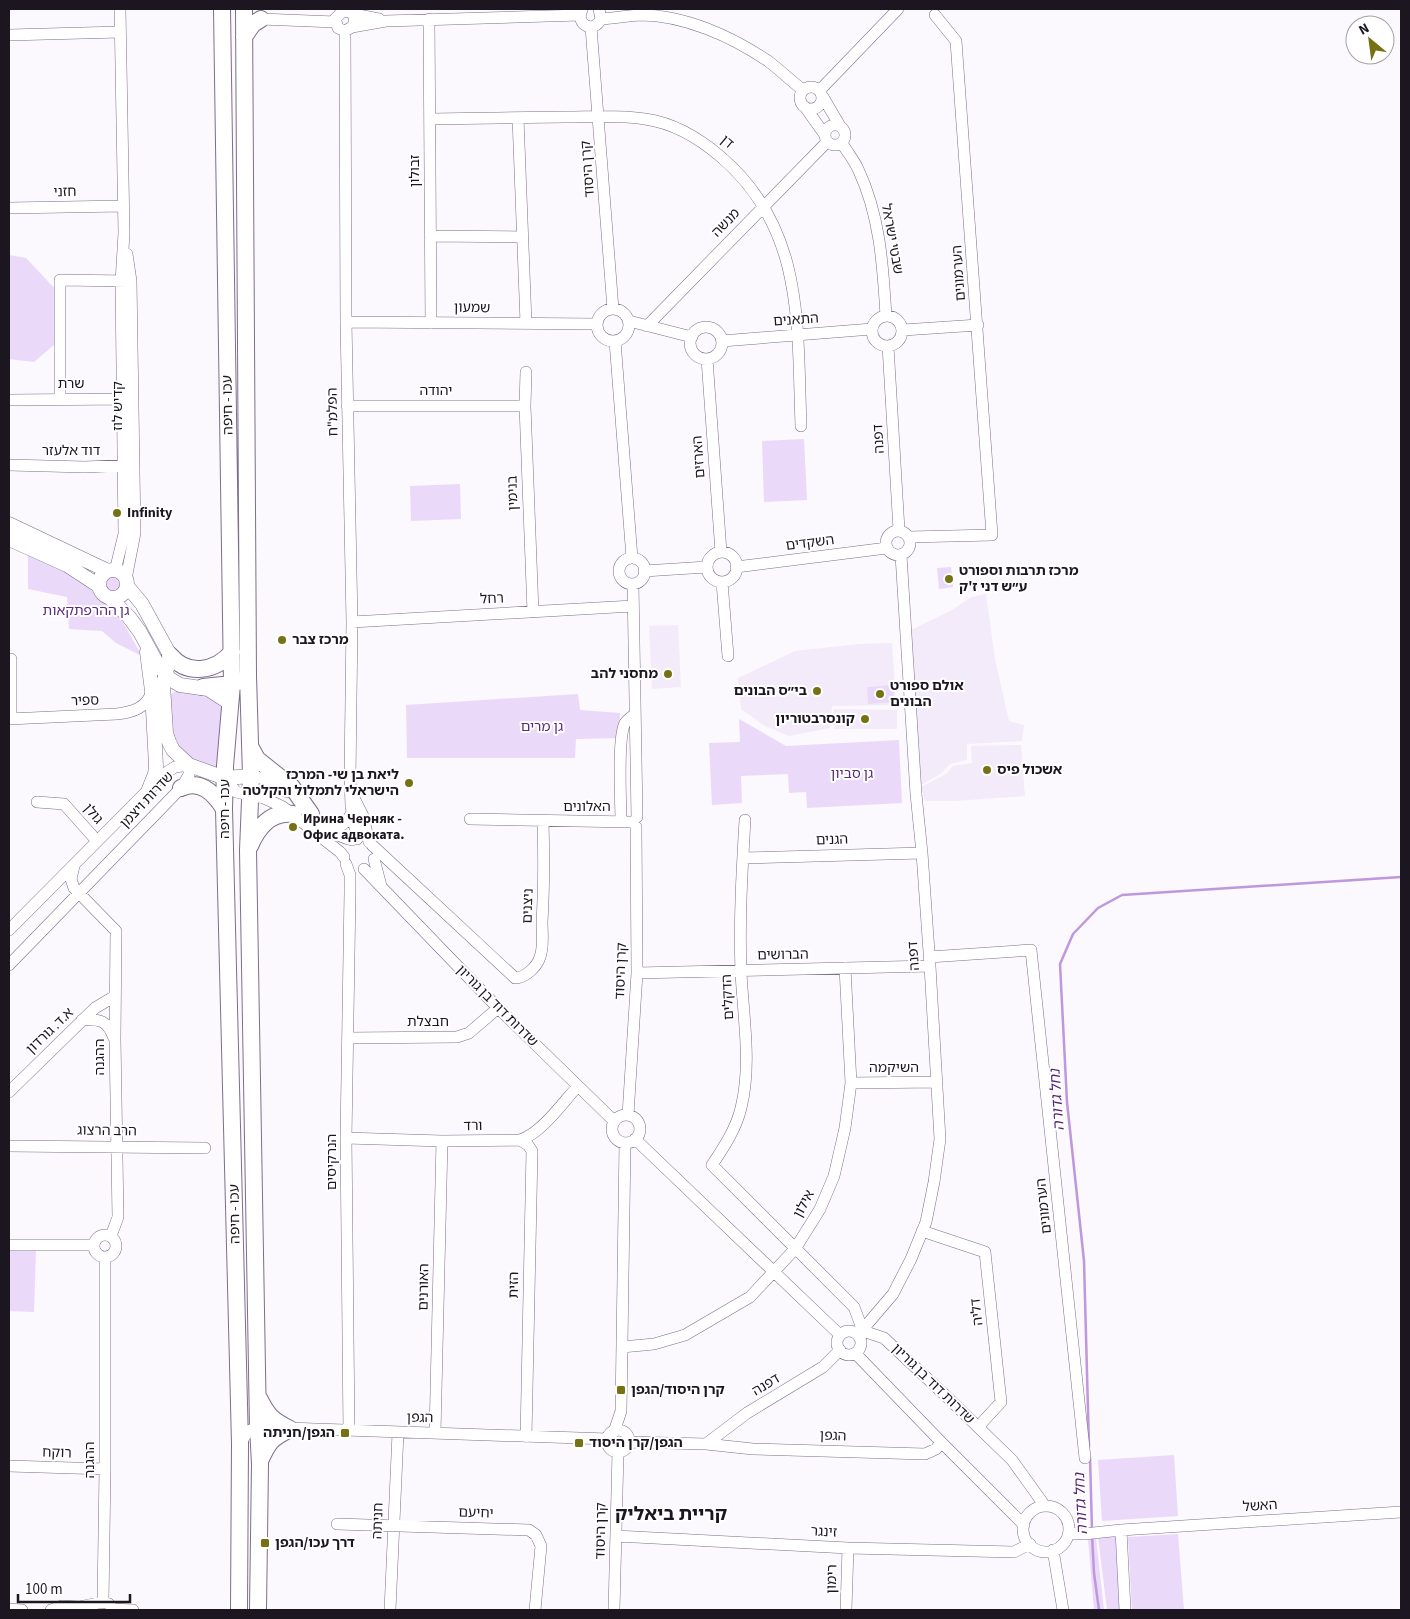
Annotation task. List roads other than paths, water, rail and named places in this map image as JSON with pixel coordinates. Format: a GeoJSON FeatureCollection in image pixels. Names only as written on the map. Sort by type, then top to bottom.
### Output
{"type":"FeatureCollection","features":[{"type":"Feature","properties":{"kind":"highway","name":"עכו - חיפה"},"geometry":{"type":"LineString","coordinates":[[222,9],[232,652],[231,704],[224,809],[240,1444],[236,1607]]}},
{"type":"Feature","properties":{"kind":"highway","name":"עכו - חיפה"},"geometry":{"type":"LineString","coordinates":[[246,9],[244,37],[248,676],[251,776],[248,850],[257,1394],[260,1464],[260,1608]]}},
{"type":"Feature","properties":{"kind":"highway"},"geometry":{"type":"LineString","coordinates":[[246,9],[261,20]]}},
{"type":"Feature","properties":{"kind":"highway"},"geometry":{"type":"LineString","coordinates":[[244,37],[253,24],[261,20]]}},
{"type":"Feature","properties":{"kind":"highway"},"geometry":{"type":"LineString","coordinates":[[170,655],[182,666],[201,670],[218,664],[232,652]]}},
{"type":"Feature","properties":{"kind":"highway"},"geometry":{"type":"LineString","coordinates":[[203,687],[238,683],[248,676]]}},
{"type":"Feature","properties":{"kind":"highway"},"geometry":{"type":"LineString","coordinates":[[250,744],[257,759],[292,787],[311,814]]}},
{"type":"Feature","properties":{"kind":"highway"},"geometry":{"type":"LineString","coordinates":[[181,788],[193,785],[202,787],[215,796],[224,809]]}},
{"type":"Feature","properties":{"kind":"highway"},"geometry":{"type":"LineString","coordinates":[[248,850],[258,829],[265,822],[278,815],[293,814]]}},
{"type":"Feature","properties":{"kind":"highway"},"geometry":{"type":"LineString","coordinates":[[257,1394],[268,1416],[290,1429]]}},
{"type":"Feature","properties":{"kind":"highway"},"geometry":{"type":"LineString","coordinates":[[260,1464],[272,1438],[290,1429]]}},
{"type":"Feature","properties":{"kind":"main road"},"geometry":{"type":"LineString","coordinates":[[9,524],[119,577],[142,604],[170,655],[164,686],[169,742],[179,757],[190,765],[225,778],[251,776]]}},
{"type":"Feature","properties":{"kind":"main road"},"geometry":{"type":"LineString","coordinates":[[9,539],[67,565],[99,586]]}},
{"type":"Feature","properties":{"kind":"main road"},"geometry":{"type":"LineString","coordinates":[[119,577],[101,577],[99,586],[102,594],[110,598],[129,616],[166,675],[180,685],[203,687],[216,693],[231,704]]}},
{"type":"Feature","properties":{"kind":"main road"},"geometry":{"type":"LineString","coordinates":[[110,598],[123,594],[119,577]]}},
{"type":"Feature","properties":{"kind":"main road"},"geometry":{"type":"LineString","coordinates":[[145,642],[152,691],[156,766],[149,789]]}},
{"type":"Feature","properties":{"kind":"main road"},"geometry":{"type":"LineString","coordinates":[[164,701],[169,691],[180,685]]}},
{"type":"Feature","properties":{"kind":"street","name":"קדיש לוז"},"geometry":{"type":"LineString","coordinates":[[119,577],[124,534],[128,399],[120,9]]}},
{"type":"Feature","properties":{"kind":"street"},"geometry":{"type":"LineString","coordinates":[[805,107],[815,108],[821,104],[821,94],[898,9]]}},
{"type":"Feature","properties":{"kind":"street"},"geometry":{"type":"LineString","coordinates":[[335,22],[339,13],[348,11],[386,21]]}},
{"type":"Feature","properties":{"kind":"street"},"geometry":{"type":"LineString","coordinates":[[348,11],[355,22],[348,29]]}},
{"type":"Feature","properties":{"kind":"street"},"geometry":{"type":"LineString","coordinates":[[335,22],[338,28],[348,29],[386,21],[581,12],[583,24],[591,27],[598,25],[600,14],[684,15],[747,48],[769,62],[803,90]]}},
{"type":"Feature","properties":{"kind":"street","name":"הערמונים"},"geometry":{"type":"LineString","coordinates":[[909,537],[992,535],[956,42],[935,15]]}},
{"type":"Feature","properties":{"kind":"street","name":"זבולון"},"geometry":{"type":"LineString","coordinates":[[428,19],[431,323]]}},
{"type":"Feature","properties":{"kind":"street"},"geometry":{"type":"LineString","coordinates":[[261,20],[335,22]]}},
{"type":"Feature","properties":{"kind":"street","name":"קרן היסוד"},"geometry":{"type":"LineString","coordinates":[[591,27],[613,309]]}},
{"type":"Feature","properties":{"kind":"street","name":"הפלמ\"ח"},"geometry":{"type":"LineString","coordinates":[[348,29],[346,322],[352,622],[351,792],[354,839]]}},
{"type":"Feature","properties":{"kind":"street"},"geometry":{"type":"LineString","coordinates":[[9,35],[120,32]]}},
{"type":"Feature","properties":{"kind":"street"},"geometry":{"type":"LineString","coordinates":[[813,86],[821,94],[846,134],[842,143],[836,146],[826,139],[800,101],[801,94],[806,88],[813,86]]}},
{"type":"Feature","properties":{"kind":"street","name":"דן"},"geometry":{"type":"LineString","coordinates":[[430,119],[599,117],[645,119],[681,129],[708,146],[737,170],[764,206],[780,238],[791,273],[797,335],[801,426]]}},
{"type":"Feature","properties":{"kind":"street"},"geometry":{"type":"LineString","coordinates":[[518,118],[526,324]]}},
{"type":"Feature","properties":{"kind":"street"},"geometry":{"type":"LineString","coordinates":[[826,139],[830,127],[840,126]]}},
{"type":"Feature","properties":{"kind":"street","name":"מנשה"},"geometry":{"type":"LineString","coordinates":[[647,326],[764,206],[826,139]]}},
{"type":"Feature","properties":{"kind":"street","name":"שבטי ישראל"},"geometry":{"type":"LineString","coordinates":[[842,143],[858,169],[872,205],[879,238],[886,316]]}},
{"type":"Feature","properties":{"kind":"street","name":"חזני"},"geometry":{"type":"LineString","coordinates":[[9,208],[123,206]]}},
{"type":"Feature","properties":{"kind":"street"},"geometry":{"type":"LineString","coordinates":[[430,236],[523,237]]}},
{"type":"Feature","properties":{"kind":"street"},"geometry":{"type":"LineString","coordinates":[[60,400],[60,280],[126,282]]}},
{"type":"Feature","properties":{"kind":"street"},"geometry":{"type":"LineString","coordinates":[[608,309],[623,312],[629,321],[628,332],[615,341],[604,338],[598,330],[597,324],[600,315],[608,309]]}},
{"type":"Feature","properties":{"kind":"street"},"geometry":{"type":"LineString","coordinates":[[886,316],[891,316],[899,321],[903,330],[897,343],[888,346],[875,339],[872,330],[875,322],[886,316]]}},
{"type":"Feature","properties":{"kind":"street"},"geometry":{"type":"LineString","coordinates":[[629,321],[692,337]]}},
{"type":"Feature","properties":{"kind":"street","name":"שמעון"},"geometry":{"type":"LineString","coordinates":[[346,322],[597,324]]}},
{"type":"Feature","properties":{"kind":"street"},"geometry":{"type":"LineString","coordinates":[[903,330],[978,325]]}},
{"type":"Feature","properties":{"kind":"street"},"geometry":{"type":"LineString","coordinates":[[708,327],[717,332],[722,341],[720,351],[712,358],[707,359],[697,356],[693,352],[690,342],[698,330],[708,327]]}},
{"type":"Feature","properties":{"kind":"street","name":"התאנים"},"geometry":{"type":"LineString","coordinates":[[722,341],[872,330]]}},
{"type":"Feature","properties":{"kind":"street"},"geometry":{"type":"LineString","coordinates":[[615,341],[632,558]]}},
{"type":"Feature","properties":{"kind":"street","name":"דפנה"},"geometry":{"type":"LineString","coordinates":[[888,346],[899,530]]}},
{"type":"Feature","properties":{"kind":"street","name":"הארזים"},"geometry":{"type":"LineString","coordinates":[[707,359],[721,552]]}},
{"type":"Feature","properties":{"kind":"street","name":"בנימין"},"geometry":{"type":"LineString","coordinates":[[526,372],[524,406],[533,612]]}},
{"type":"Feature","properties":{"kind":"street","name":"שרת"},"geometry":{"type":"LineString","coordinates":[[9,400],[128,399]]}},
{"type":"Feature","properties":{"kind":"street","name":"יהודה"},"geometry":{"type":"LineString","coordinates":[[347,406],[524,406]]}},
{"type":"Feature","properties":{"kind":"street","name":"דוד אלעזר"},"geometry":{"type":"LineString","coordinates":[[9,465],[85,467],[127,465]]}},
{"type":"Feature","properties":{"kind":"street"},"geometry":{"type":"LineString","coordinates":[[899,530],[907,533],[909,537],[910,548],[901,555],[893,554],[887,548],[888,536],[895,531],[899,530]]}},
{"type":"Feature","properties":{"kind":"street","name":"השקדים"},"geometry":{"type":"LineString","coordinates":[[736,567],[887,548]]}},
{"type":"Feature","properties":{"kind":"street"},"geometry":{"type":"LineString","coordinates":[[721,552],[733,557],[736,567],[735,574],[722,582],[710,577],[706,567],[708,560],[712,556],[721,552]]}},
{"type":"Feature","properties":{"kind":"street","name":"דפנה"},"geometry":{"type":"LineString","coordinates":[[860,1333],[893,1294],[911,1259],[922,1231],[934,1182],[940,1139],[930,962],[916,794],[901,555]]}},
{"type":"Feature","properties":{"kind":"street"},"geometry":{"type":"LineString","coordinates":[[632,558],[639,561],[644,571],[640,581],[632,584],[625,582],[619,571],[624,561],[632,558]]}},
{"type":"Feature","properties":{"kind":"street"},"geometry":{"type":"LineString","coordinates":[[644,571],[706,567]]}},
{"type":"Feature","properties":{"kind":"street"},"geometry":{"type":"LineString","coordinates":[[722,582],[728,656]]}},
{"type":"Feature","properties":{"kind":"street","name":"קרן היסוד"},"geometry":{"type":"LineString","coordinates":[[628,1115],[637,973],[631,822],[634,715],[632,584]]}},
{"type":"Feature","properties":{"kind":"street","name":"רחל"},"geometry":{"type":"LineString","coordinates":[[352,622],[633,606]]}},
{"type":"Feature","properties":{"kind":"street"},"geometry":{"type":"LineString","coordinates":[[10,718],[11,658]]}},
{"type":"Feature","properties":{"kind":"street","name":"ספיר"},"geometry":{"type":"LineString","coordinates":[[10,718],[127,713],[143,706],[152,691]]}},
{"type":"Feature","properties":{"kind":"street"},"geometry":{"type":"LineString","coordinates":[[631,822],[621,739],[624,725],[634,715]]}},
{"type":"Feature","properties":{"kind":"street","name":"שדרות ויצמן"},"geometry":{"type":"LineString","coordinates":[[9,930],[169,770],[182,765],[190,765],[188,775],[181,788],[9,965]]}},
{"type":"Feature","properties":{"kind":"street"},"geometry":{"type":"LineString","coordinates":[[251,776],[273,782],[289,793],[328,829],[341,838],[354,839],[370,844],[374,850],[374,859],[382,890]]}},
{"type":"Feature","properties":{"kind":"street"},"geometry":{"type":"LineString","coordinates":[[225,778],[236,792],[271,800],[293,814],[340,852],[345,861],[354,869],[361,870],[368,867],[374,859]]}},
{"type":"Feature","properties":{"kind":"street","name":"הפלמ\"ח"},"geometry":{"type":"LineString","coordinates":[[351,792],[363,816],[370,844]]}},
{"type":"Feature","properties":{"kind":"street","name":"גולן"},"geometry":{"type":"LineString","coordinates":[[37,802],[64,804],[97,841]]}},
{"type":"Feature","properties":{"kind":"street"},"geometry":{"type":"LineString","coordinates":[[328,829],[342,826],[352,812]]}},
{"type":"Feature","properties":{"kind":"street"},"geometry":{"type":"LineString","coordinates":[[123,816],[129,813],[138,816],[141,824],[139,831]]}},
{"type":"Feature","properties":{"kind":"street","name":"האלונים"},"geometry":{"type":"LineString","coordinates":[[470,819],[543,822],[631,822]]}},
{"type":"Feature","properties":{"kind":"street","name":"הדקלים"},"geometry":{"type":"LineString","coordinates":[[745,820],[741,971],[746,1075],[741,1108],[731,1136],[712,1165],[795,1249]]}},
{"type":"Feature","properties":{"kind":"street","name":"ניצנים"},"geometry":{"type":"LineString","coordinates":[[370,844],[515,978],[524,976],[535,966],[541,953],[544,866],[543,822]]}},
{"type":"Feature","properties":{"kind":"street"},"geometry":{"type":"LineString","coordinates":[[345,861],[345,846],[354,839]]}},
{"type":"Feature","properties":{"kind":"street","name":"הגנים"},"geometry":{"type":"LineString","coordinates":[[743,858],[922,853]]}},
{"type":"Feature","properties":{"kind":"street","name":"הנרקיסים"},"geometry":{"type":"LineString","coordinates":[[345,861],[350,875],[346,1138],[349,1431]]}},
{"type":"Feature","properties":{"kind":"street"},"geometry":{"type":"LineString","coordinates":[[74,864],[71,880],[78,893]]}},
{"type":"Feature","properties":{"kind":"street","name":"הנרקיסים"},"geometry":{"type":"LineString","coordinates":[[350,893],[355,876],[361,870]]}},
{"type":"Feature","properties":{"kind":"street","name":"שדרות דוד בן גוריון"},"geometry":{"type":"LineString","coordinates":[[361,870],[498,1008],[614,1120]]}},
{"type":"Feature","properties":{"kind":"street","name":"ההגנה"},"geometry":{"type":"LineString","coordinates":[[78,893],[116,931],[114,1039],[118,1217],[111,1236]]}},
{"type":"Feature","properties":{"kind":"street","name":"הערמונים"},"geometry":{"type":"LineString","coordinates":[[1031,950],[1085,1458]]}},
{"type":"Feature","properties":{"kind":"street","name":"הברושים"},"geometry":{"type":"LineString","coordinates":[[637,973],[845,968],[930,962],[1031,950]]}},
{"type":"Feature","properties":{"kind":"street","name":"אילון"},"geometry":{"type":"LineString","coordinates":[[622,1348],[654,1344],[685,1335],[750,1297],[795,1249],[820,1209],[834,1176],[845,1128],[851,1083],[845,968]]}},
{"type":"Feature","properties":{"kind":"street","name":"א.ד. גורדון"},"geometry":{"type":"LineString","coordinates":[[9,1092],[95,1008],[115,996]]}},
{"type":"Feature","properties":{"kind":"street","name":"חבצלת"},"geometry":{"type":"LineString","coordinates":[[349,1038],[456,1037],[469,1033],[498,1008]]}},
{"type":"Feature","properties":{"kind":"street"},"geometry":{"type":"LineString","coordinates":[[82,1020],[98,1019],[106,1024],[114,1039]]}},
{"type":"Feature","properties":{"kind":"street","name":"השיקמה"},"geometry":{"type":"LineString","coordinates":[[851,1083],[937,1082]]}},
{"type":"Feature","properties":{"kind":"street"},"geometry":{"type":"LineString","coordinates":[[520,1140],[539,1128],[578,1086]]}},
{"type":"Feature","properties":{"kind":"street"},"geometry":{"type":"LineString","coordinates":[[630,1141],[638,1136],[640,1126],[636,1119],[628,1115],[622,1115],[614,1120],[612,1128],[614,1137],[630,1141],[840,1335]]}},
{"type":"Feature","properties":{"kind":"street","name":"ורד"},"geometry":{"type":"LineString","coordinates":[[346,1138],[442,1141],[520,1140]]}},
{"type":"Feature","properties":{"kind":"street","name":"הזית"},"geometry":{"type":"LineString","coordinates":[[520,1140],[528,1144],[532,1151],[526,1436]]}},
{"type":"Feature","properties":{"kind":"street","name":"האורנים"},"geometry":{"type":"LineString","coordinates":[[436,1433],[442,1141]]}},
{"type":"Feature","properties":{"kind":"street"},"geometry":{"type":"LineString","coordinates":[[621,1411],[611,1435],[609,1446],[618,1452],[624,1451],[628,1437],[621,1411],[630,1141]]}},
{"type":"Feature","properties":{"kind":"street","name":"הרב הרצוג"},"geometry":{"type":"LineString","coordinates":[[9,1146],[205,1148]]}},
{"type":"Feature","properties":{"kind":"street","name":"דליה"},"geometry":{"type":"LineString","coordinates":[[922,1231],[985,1252],[1001,1402],[978,1427]]}},
{"type":"Feature","properties":{"kind":"street"},"geometry":{"type":"LineString","coordinates":[[100,1236],[111,1236],[116,1241],[116,1249],[112,1255],[104,1257],[96,1252],[94,1245],[100,1236]]}},
{"type":"Feature","properties":{"kind":"street"},"geometry":{"type":"LineString","coordinates":[[9,1245],[94,1245]]}},
{"type":"Feature","properties":{"kind":"street"},"geometry":{"type":"LineString","coordinates":[[795,1249],[854,1308],[860,1333],[860,1346],[855,1353],[845,1354],[840,1350],[837,1344],[840,1335],[848,1331],[860,1333]]}},
{"type":"Feature","properties":{"kind":"street","name":"ההגנה"},"geometry":{"type":"LineString","coordinates":[[103,1602],[105,1469],[104,1257]]}},
{"type":"Feature","properties":{"kind":"street","name":"שדרות דוד בן גוריון"},"geometry":{"type":"LineString","coordinates":[[860,1333],[884,1338],[1012,1460],[1045,1506]]}},
{"type":"Feature","properties":{"kind":"street","name":"דפנה"},"geometry":{"type":"LineString","coordinates":[[706,1444],[747,1413],[823,1367],[840,1350]]}},
{"type":"Feature","properties":{"kind":"street"},"geometry":{"type":"LineString","coordinates":[[855,1353],[1024,1525]]}},
{"type":"Feature","properties":{"kind":"street"},"geometry":{"type":"LineString","coordinates":[[240,1444],[248,1431],[258,1427]]}},
{"type":"Feature","properties":{"kind":"street","name":"הגפן"},"geometry":{"type":"LineString","coordinates":[[258,1427],[526,1436],[611,1435]]}},
{"type":"Feature","properties":{"kind":"street"},"geometry":{"type":"LineString","coordinates":[[611,1435],[620,1431],[628,1437]]}},
{"type":"Feature","properties":{"kind":"street","name":"חניתה"},"geometry":{"type":"LineString","coordinates":[[390,1610],[398,1433]]}},
{"type":"Feature","properties":{"kind":"street","name":"הגפן"},"geometry":{"type":"LineString","coordinates":[[628,1437],[753,1449],[925,1454],[936,1448],[941,1442]]}},
{"type":"Feature","properties":{"kind":"street","name":"קרן היסוד"},"geometry":{"type":"LineString","coordinates":[[614,1610],[618,1452]]}},
{"type":"Feature","properties":{"kind":"street","name":"רוקח"},"geometry":{"type":"LineString","coordinates":[[9,1466],[105,1469]]}},
{"type":"Feature","properties":{"kind":"street"},"geometry":{"type":"LineString","coordinates":[[1045,1506],[1058,1509],[1064,1514],[1069,1526],[1069,1533],[1063,1544],[1053,1550],[1041,1551],[1026,1539],[1024,1525],[1026,1517],[1031,1512],[1045,1506]]}},
{"type":"Feature","properties":{"kind":"street","name":"האשל"},"geometry":{"type":"LineString","coordinates":[[1069,1533],[1087,1534],[1121,1530],[1401,1512]]}},
{"type":"Feature","properties":{"kind":"street","name":"יחיעם"},"geometry":{"type":"LineString","coordinates":[[337,1524],[393,1524],[529,1530],[536,1536],[541,1546],[535,1610]]}},
{"type":"Feature","properties":{"kind":"street"},"geometry":{"type":"LineString","coordinates":[[1121,1530],[1125,1610]]}},
{"type":"Feature","properties":{"kind":"street","name":"זינגר"},"geometry":{"type":"LineString","coordinates":[[616,1536],[848,1548],[1014,1552],[1030,1544]]}},
{"type":"Feature","properties":{"kind":"street","name":"רימון"},"geometry":{"type":"LineString","coordinates":[[846,1610],[848,1548]]}},
{"type":"Feature","properties":{"kind":"street"},"geometry":{"type":"LineString","coordinates":[[1053,1550],[1063,1610]]}},
{"type":"Feature","properties":{"kind":"street"},"geometry":{"type":"LineString","coordinates":[[51,1610],[62,1606],[79,1607],[103,1602],[109,1604],[114,1610],[133,1610]]}},
{"type":"Feature","properties":{"kind":"street"},"geometry":{"type":"LineString","coordinates":[[9,1609],[22,1610]]}},
{"type":"Feature","properties":{"kind":"waterway","name":"נחל גדורה"},"geometry":{"type":"LineString","coordinates":[[1089,1447],[1084,1261],[1067,1102],[1060,964],[1073,934],[1098,908],[1122,895],[1401,877]]}},
{"type":"Feature","properties":{"kind":"waterway","name":"נחל גדורה"},"geometry":{"type":"LineString","coordinates":[[1090,1458],[1092,1530]]}},
{"type":"Feature","properties":{"kind":"waterway","name":"נחל גדורה"},"geometry":{"type":"LineString","coordinates":[[1092,1535],[1094,1573],[1099,1610]]}},
{"type":"Feature","properties":{"kind":"place","name":"Infinity"},"geometry":{"type":"Point","coordinates":[117,513]}},
{"type":"Feature","properties":{"kind":"place","name":"מרכז תרבות וספורט ע״ש דני ז'ק"},"geometry":{"type":"Point","coordinates":[949,579]}},
{"type":"Feature","properties":{"kind":"place","name":"מרכז צבר"},"geometry":{"type":"Point","coordinates":[282,640]}},
{"type":"Feature","properties":{"kind":"place","name":"מחסני להב"},"geometry":{"type":"Point","coordinates":[668,674]}},
{"type":"Feature","properties":{"kind":"place","name":"בי״ס הבונים"},"geometry":{"type":"Point","coordinates":[817,691]}},
{"type":"Feature","properties":{"kind":"place","name":"אולם ספורט הבונים"},"geometry":{"type":"Point","coordinates":[880,694]}},
{"type":"Feature","properties":{"kind":"place","name":"קונסרבטוריון"},"geometry":{"type":"Point","coordinates":[865,719]}},
{"type":"Feature","properties":{"kind":"place","name":"אשכול פיס"},"geometry":{"type":"Point","coordinates":[987,770]}},
{"type":"Feature","properties":{"kind":"place","name":"ליאת בן שי- המרכז הישראלי לתמלול והקלטה"},"geometry":{"type":"Point","coordinates":[409,783]}},
{"type":"Feature","properties":{"kind":"place","name":"Ирина Черняк - Офис адвоката."},"geometry":{"type":"Point","coordinates":[293,827]}},
{"type":"Feature","properties":{"kind":"place","name":"קרן היסוד/הגפן"},"geometry":{"type":"Point","coordinates":[621,1390]}},
{"type":"Feature","properties":{"kind":"place","name":"הגפן/חניתה"},"geometry":{"type":"Point","coordinates":[345,1433]}},
{"type":"Feature","properties":{"kind":"place","name":"הגפן/קרן היסוד"},"geometry":{"type":"Point","coordinates":[579,1443]}},
{"type":"Feature","properties":{"kind":"place","name":"דרך עכו/הגפן"},"geometry":{"type":"Point","coordinates":[265,1543]}},
{"type":"Feature","properties":{"kind":"district","name":"קריית ביאליק"},"geometry":{"type":"Point","coordinates":[671,1514]}},
{"type":"Feature","properties":{"kind":"park label","name":"גן ההרפתקאות"},"geometry":{"type":"Point","coordinates":[86,611]}},
{"type":"Feature","properties":{"kind":"park label","name":"גן מרים"},"geometry":{"type":"Point","coordinates":[542,727]}},
{"type":"Feature","properties":{"kind":"park label","name":"גן סביון"},"geometry":{"type":"Point","coordinates":[852,774]}}]}
